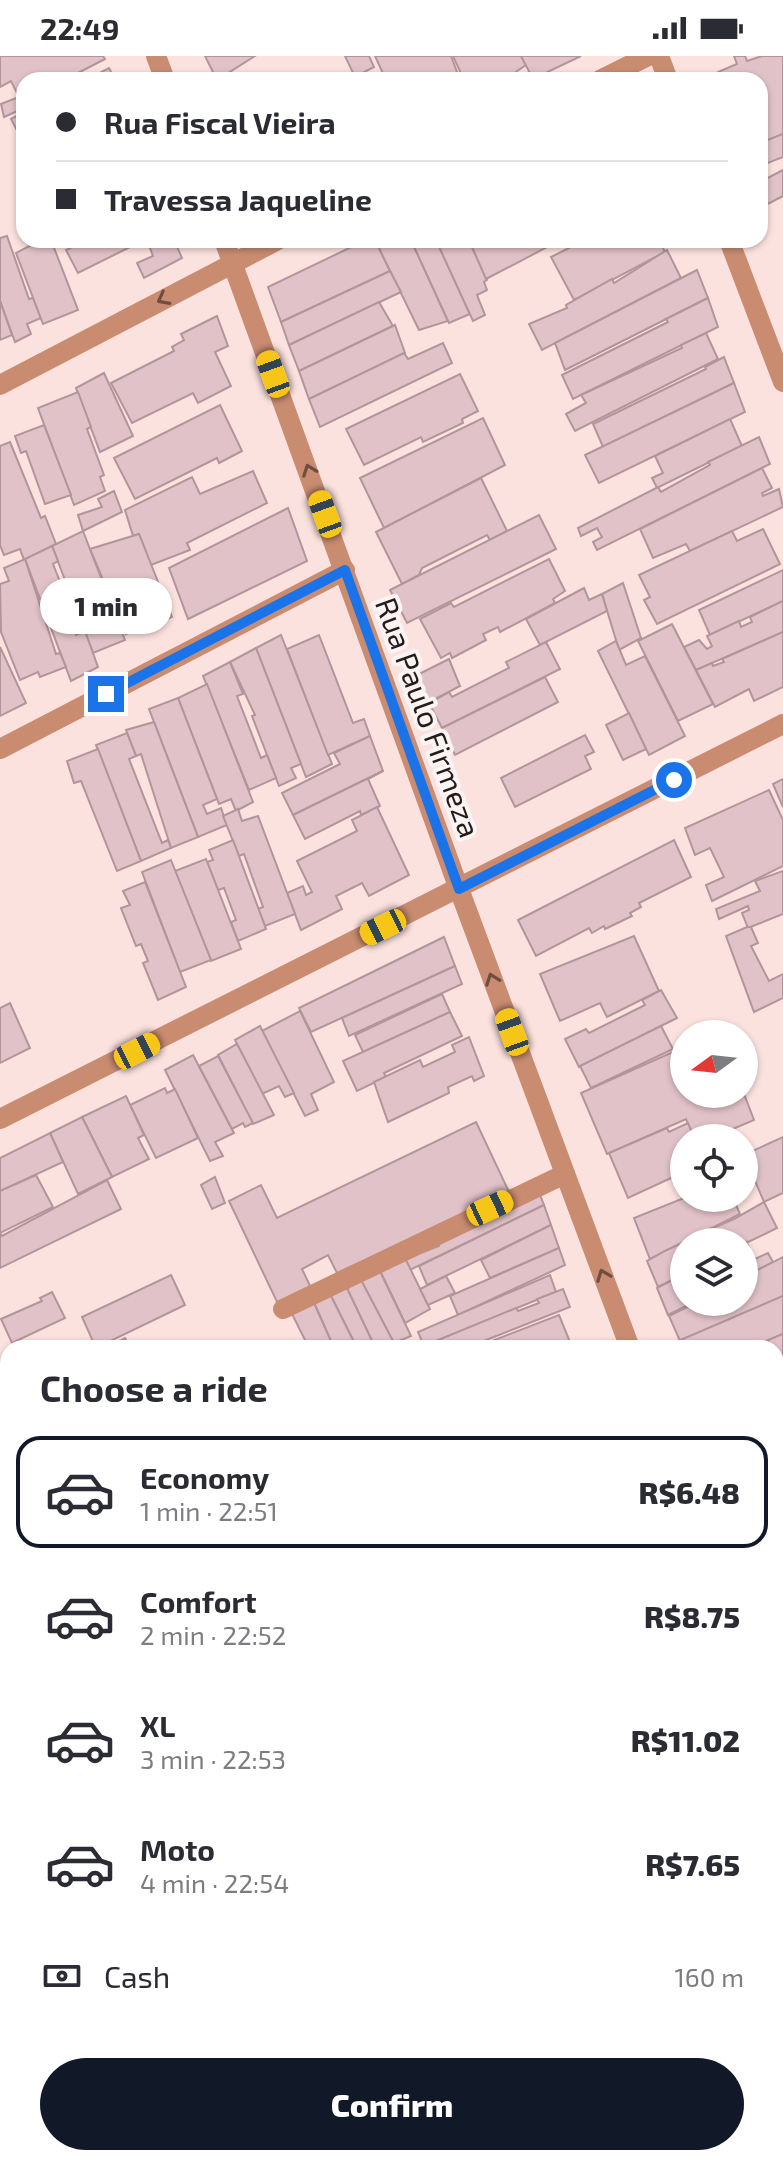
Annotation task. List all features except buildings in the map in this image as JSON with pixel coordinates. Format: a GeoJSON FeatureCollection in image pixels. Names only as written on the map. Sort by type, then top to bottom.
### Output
{"type":"FeatureCollection","features":[{"type":"Feature","properties":{"kind":"street"},"geometry":{"type":"LineString","coordinates":[[616,72],[648,56]]}},
{"type":"Feature","properties":{"kind":"street","name":"Rua Paulo Firmeza"},"geometry":{"type":"LineString","coordinates":[[227,248],[459,889],[627,1340]]}},
{"type":"Feature","properties":{"kind":"street"},"geometry":{"type":"LineString","coordinates":[[0,385],[262,248]]}},
{"type":"Feature","properties":{"kind":"street"},"geometry":{"type":"LineString","coordinates":[[732,248],[783,382]]}},
{"type":"Feature","properties":{"kind":"street"},"geometry":{"type":"LineString","coordinates":[[0,749],[345,570]]}},
{"type":"Feature","properties":{"kind":"street"},"geometry":{"type":"LineString","coordinates":[[0,1119],[783,724]]}},
{"type":"Feature","properties":{"kind":"street"},"geometry":{"type":"LineString","coordinates":[[283,1309],[565,1174]]}},
{"type":"Feature","properties":{"kind":"route"},"geometry":{"type":"LineString","coordinates":[[106,694],[345,570],[459,889],[674,780]]}}]}
